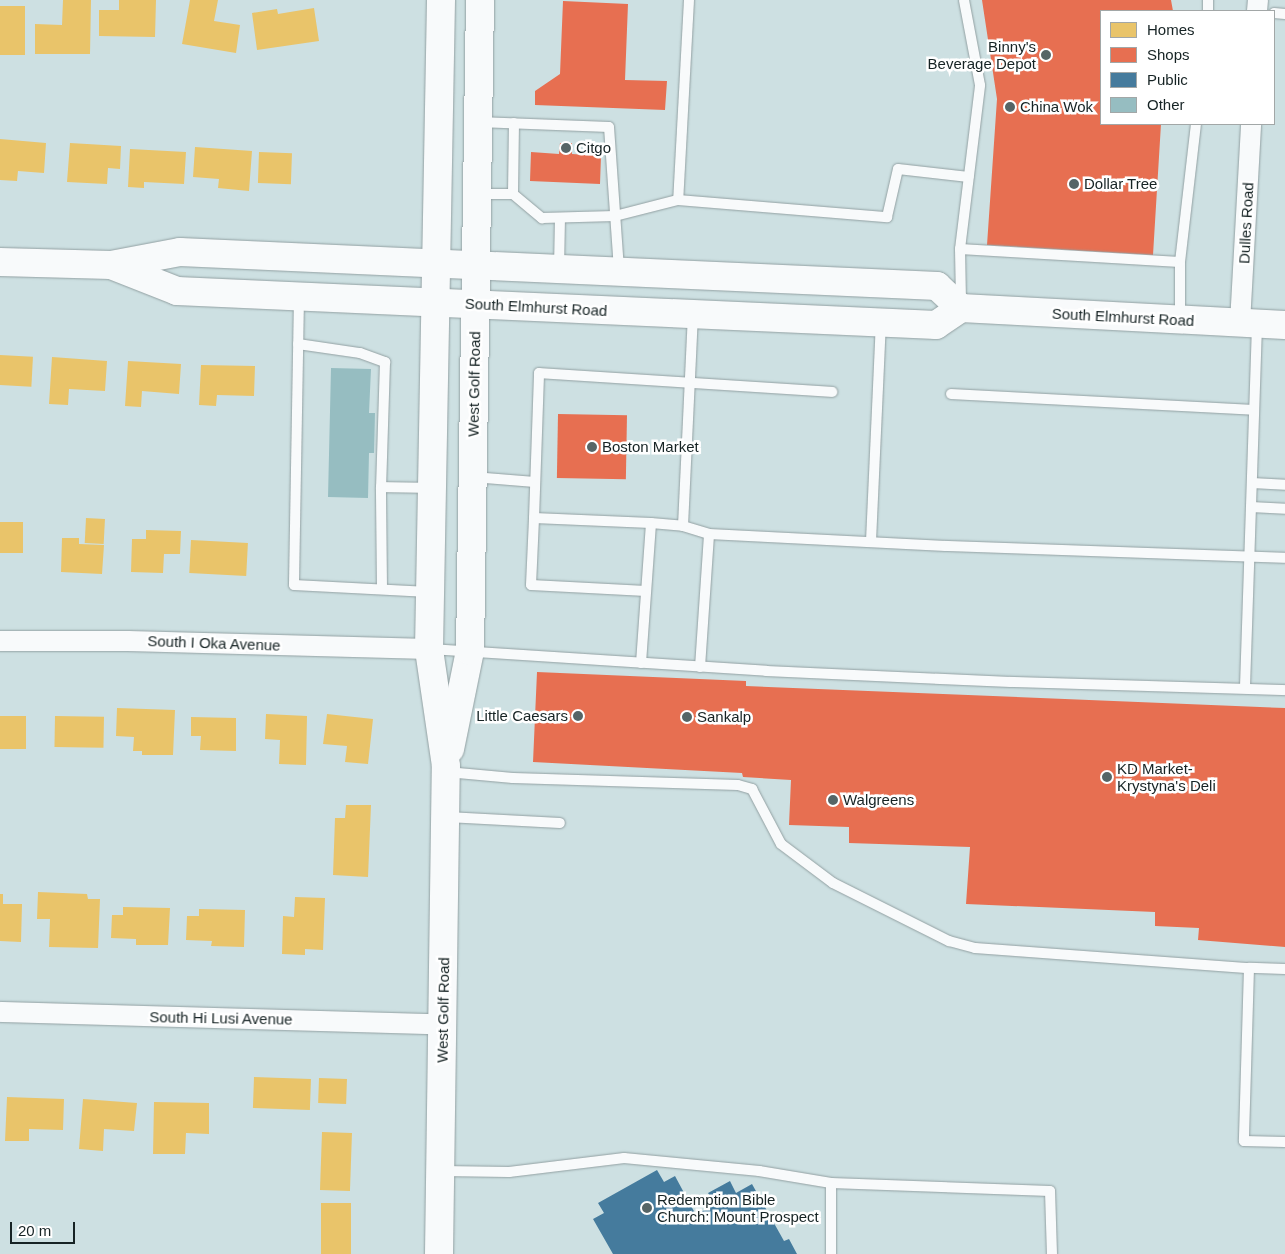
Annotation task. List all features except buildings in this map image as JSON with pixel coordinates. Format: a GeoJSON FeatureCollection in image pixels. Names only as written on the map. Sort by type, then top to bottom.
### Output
{"type":"FeatureCollection","features":[{"type":"Feature","properties":{"kind":"main road","name":"West Golf Road"},"geometry":{"type":"LineString","coordinates":[[439,1254],[446,769],[429,649],[441,0]]}},
{"type":"Feature","properties":{"kind":"main road","name":"West Golf Road"},"geometry":{"type":"LineString","coordinates":[[446,769],[470,651],[480,0]]}},
{"type":"Feature","properties":{"kind":"main road","name":"South Elmhurst Road"},"geometry":{"type":"LineString","coordinates":[[0,262],[111,265],[180,252],[937,286],[961,308]]}},
{"type":"Feature","properties":{"kind":"main road","name":"South Elmhurst Road"},"geometry":{"type":"LineString","coordinates":[[111,265],[177,291],[936,325],[961,308],[1285,325]]}},
{"type":"Feature","properties":{"kind":"street","name":"Dulles Road"},"geometry":{"type":"LineString","coordinates":[[1249,323],[1251,125]]}},
{"type":"Feature","properties":{"kind":"street","name":"South I Oka Avenue"},"geometry":{"type":"LineString","coordinates":[[0,641],[128,641],[429,649]]}},
{"type":"Feature","properties":{"kind":"street","name":"South Hi Lusi Avenue"},"geometry":{"type":"LineString","coordinates":[[0,1012],[443,1024]]}},
{"type":"Feature","properties":{"kind":"lane"},"geometry":{"type":"LineString","coordinates":[[678,200],[689,0]]}},
{"type":"Feature","properties":{"kind":"lane"},"geometry":{"type":"LineString","coordinates":[[961,308],[960,249],[980,85],[964,0]]}},
{"type":"Feature","properties":{"kind":"lane"},"geometry":{"type":"LineString","coordinates":[[478,122],[609,127],[619,272]]}},
{"type":"Feature","properties":{"kind":"lane"},"geometry":{"type":"LineString","coordinates":[[513,194],[514,123]]}},
{"type":"Feature","properties":{"kind":"lane"},"geometry":{"type":"LineString","coordinates":[[1180,320],[1180,262],[1196,125]]}},
{"type":"Feature","properties":{"kind":"lane"},"geometry":{"type":"LineString","coordinates":[[477,194],[513,194],[542,218],[615,216],[678,200],[887,217],[898,169],[969,177]]}},
{"type":"Feature","properties":{"kind":"lane"},"geometry":{"type":"LineString","coordinates":[[559,269],[560,218]]}},
{"type":"Feature","properties":{"kind":"lane"},"geometry":{"type":"LineString","coordinates":[[960,249],[1180,262]]}},
{"type":"Feature","properties":{"kind":"lane"},"geometry":{"type":"LineString","coordinates":[[299,296],[294,585],[430,592]]}},
{"type":"Feature","properties":{"kind":"lane"},"geometry":{"type":"LineString","coordinates":[[683,526],[693,314]]}},
{"type":"Feature","properties":{"kind":"lane"},"geometry":{"type":"LineString","coordinates":[[871,542],[881,322]]}},
{"type":"Feature","properties":{"kind":"lane"},"geometry":{"type":"LineString","coordinates":[[1245,687],[1254,410],[1249,323]]}},
{"type":"Feature","properties":{"kind":"lane"},"geometry":{"type":"LineString","coordinates":[[298,344],[360,353],[385,362],[381,487],[382,589]]}},
{"type":"Feature","properties":{"kind":"lane"},"geometry":{"type":"LineString","coordinates":[[646,591],[531,585],[539,373],[832,392]]}},
{"type":"Feature","properties":{"kind":"lane"},"geometry":{"type":"LineString","coordinates":[[951,394],[1254,410]]}},
{"type":"Feature","properties":{"kind":"lane"},"geometry":{"type":"LineString","coordinates":[[473,477],[535,482]]}},
{"type":"Feature","properties":{"kind":"lane"},"geometry":{"type":"LineString","coordinates":[[1252,483],[1285,485]]}},
{"type":"Feature","properties":{"kind":"lane"},"geometry":{"type":"LineString","coordinates":[[381,487],[432,488]]}},
{"type":"Feature","properties":{"kind":"lane"},"geometry":{"type":"LineString","coordinates":[[1251,507],[1285,509]]}},
{"type":"Feature","properties":{"kind":"lane"},"geometry":{"type":"LineString","coordinates":[[534,518],[651,523],[683,526],[709,534],[1285,558]]}},
{"type":"Feature","properties":{"kind":"lane"},"geometry":{"type":"LineString","coordinates":[[641,663],[651,523]]}},
{"type":"Feature","properties":{"kind":"lane"},"geometry":{"type":"LineString","coordinates":[[700,667],[709,534]]}},
{"type":"Feature","properties":{"kind":"lane"},"geometry":{"type":"LineString","coordinates":[[429,649],[700,667],[1011,682],[1245,687],[1285,690]]}},
{"type":"Feature","properties":{"kind":"lane"},"geometry":{"type":"LineString","coordinates":[[446,769],[513,778],[738,786],[752,789],[781,844],[833,883],[949,941],[975,948],[1285,969]]}},
{"type":"Feature","properties":{"kind":"lane"},"geometry":{"type":"LineString","coordinates":[[446,818],[560,823]]}},
{"type":"Feature","properties":{"kind":"lane"},"geometry":{"type":"LineString","coordinates":[[1249,968],[1244,1141],[1285,1142]]}},
{"type":"Feature","properties":{"kind":"lane"},"geometry":{"type":"LineString","coordinates":[[440,1171],[509,1172],[624,1158],[759,1171],[831,1183],[1050,1191],[1052,1254]]}},
{"type":"Feature","properties":{"kind":"lane"},"geometry":{"type":"LineString","coordinates":[[831,1183],[831,1254]]}},
{"type":"Feature","properties":{"kind":"place","name":"Binny's Beverage Depot"},"geometry":{"type":"Point","coordinates":[1046,55]}},
{"type":"Feature","properties":{"kind":"place","name":"China Wok"},"geometry":{"type":"Point","coordinates":[1010,107]}},
{"type":"Feature","properties":{"kind":"place","name":"Citgo"},"geometry":{"type":"Point","coordinates":[566,148]}},
{"type":"Feature","properties":{"kind":"place","name":"Dollar Tree"},"geometry":{"type":"Point","coordinates":[1074,184]}},
{"type":"Feature","properties":{"kind":"place","name":"Boston Market"},"geometry":{"type":"Point","coordinates":[592,447]}},
{"type":"Feature","properties":{"kind":"place","name":"Little Caesars"},"geometry":{"type":"Point","coordinates":[578,716]}},
{"type":"Feature","properties":{"kind":"place","name":"Sankalp"},"geometry":{"type":"Point","coordinates":[687,717]}},
{"type":"Feature","properties":{"kind":"place","name":"KD Market- Krystyna's Deli"},"geometry":{"type":"Point","coordinates":[1107,777]}},
{"type":"Feature","properties":{"kind":"place","name":"Walgreens"},"geometry":{"type":"Point","coordinates":[833,800]}},
{"type":"Feature","properties":{"kind":"place","name":"Redemption Bible Church: Mount Prospect"},"geometry":{"type":"Point","coordinates":[647,1208]}}]}
